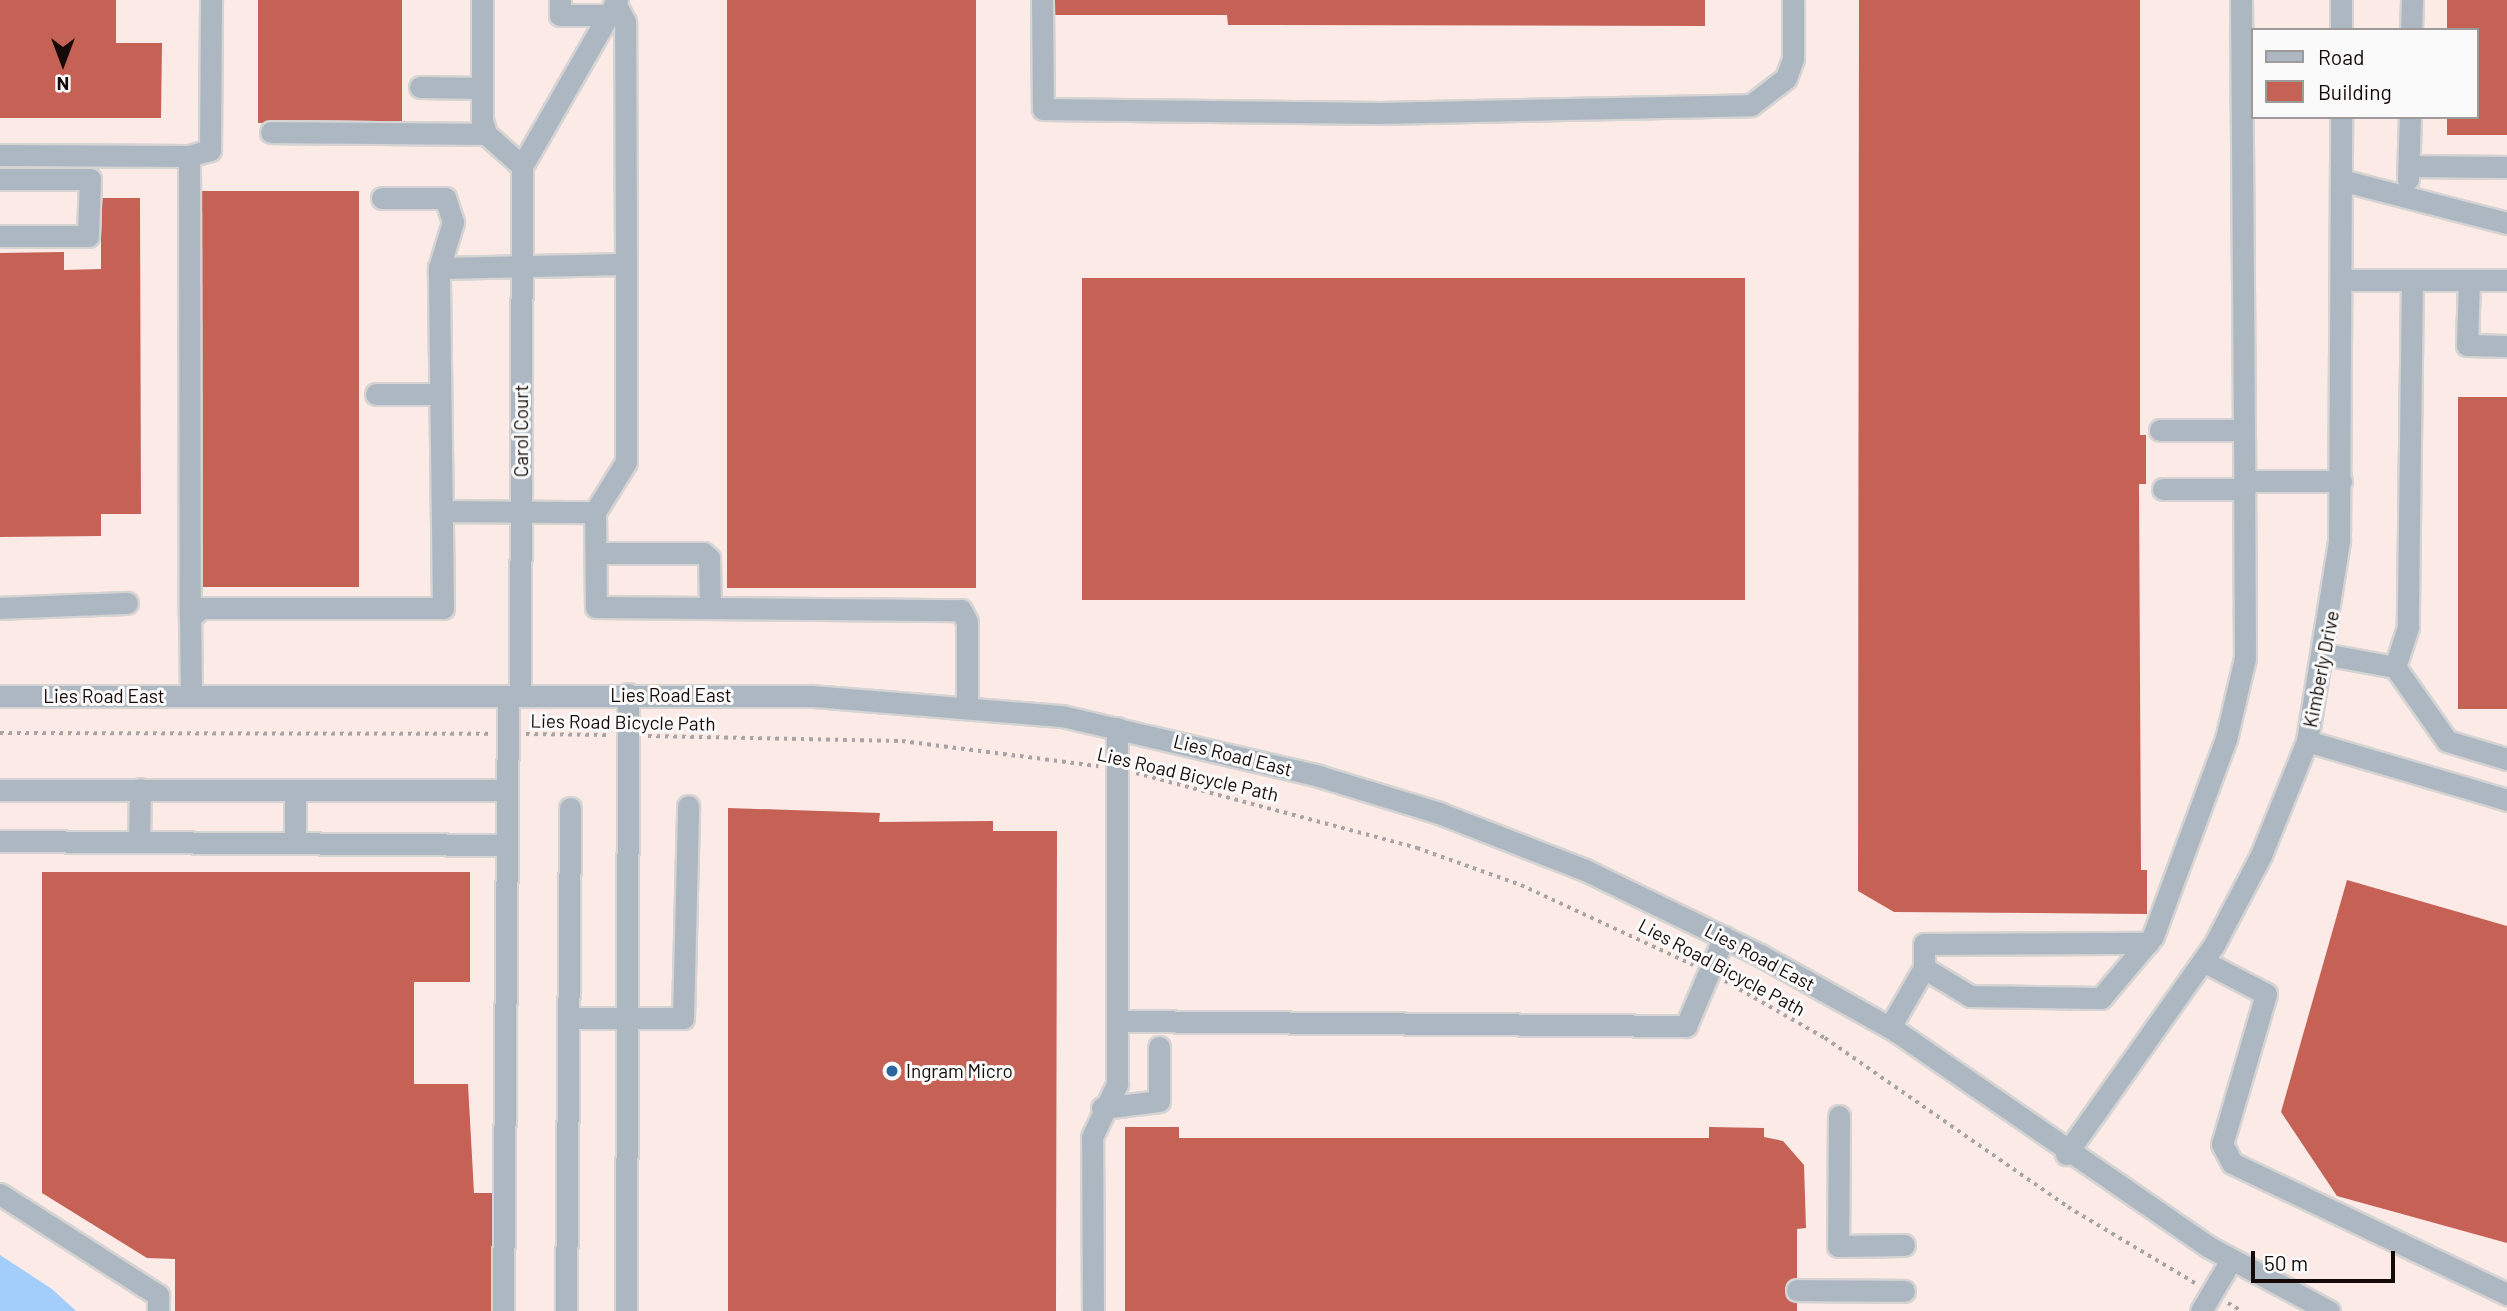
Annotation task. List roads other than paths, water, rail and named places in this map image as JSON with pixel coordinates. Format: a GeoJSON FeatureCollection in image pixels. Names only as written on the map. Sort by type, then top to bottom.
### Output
{"type":"FeatureCollection","features":[{"type":"Feature","properties":{"kind":"street"},"geometry":{"type":"LineString","coordinates":[[0,155],[189,156],[210,150],[211,0]]}},
{"type":"Feature","properties":{"kind":"street"},"geometry":{"type":"LineString","coordinates":[[482,0],[482,88],[486,134]]}},
{"type":"Feature","properties":{"kind":"street"},"geometry":{"type":"LineString","coordinates":[[560,0],[560,15],[616,7]]}},
{"type":"Feature","properties":{"kind":"street"},"geometry":{"type":"LineString","coordinates":[[1042,0],[1043,109],[1380,113],[1751,105],[1786,78],[1793,59],[1793,0]]}},
{"type":"Feature","properties":{"kind":"street"},"geometry":{"type":"LineString","coordinates":[[1924,968],[1980,998],[2101,998],[2148,943],[2165,912],[2172,875],[2226,738],[2245,658],[2241,0]]}},
{"type":"Feature","properties":{"kind":"street"},"geometry":{"type":"LineString","coordinates":[[2341,0],[2341,28]]}},
{"type":"Feature","properties":{"kind":"street"},"geometry":{"type":"LineString","coordinates":[[2411,28],[2412,0]]}},
{"type":"Feature","properties":{"kind":"street"},"geometry":{"type":"LineString","coordinates":[[271,132],[486,134],[522,166],[616,7]]}},
{"type":"Feature","properties":{"kind":"street"},"geometry":{"type":"LineString","coordinates":[[616,7],[625,22],[626,462],[595,512],[596,607],[961,610],[967,622],[967,707]]}},
{"type":"Feature","properties":{"kind":"street"},"geometry":{"type":"LineString","coordinates":[[420,87],[482,88]]}},
{"type":"Feature","properties":{"kind":"street","name":"Kimberly Drive"},"geometry":{"type":"LineString","coordinates":[[2066,1154],[2203,961],[2261,855],[2307,741],[2324,654],[2341,481],[2341,119]]}},
{"type":"Feature","properties":{"kind":"street"},"geometry":{"type":"LineString","coordinates":[[2408,195],[2410,119]]}},
{"type":"Feature","properties":{"kind":"street"},"geometry":{"type":"LineString","coordinates":[[189,156],[191,696]]}},
{"type":"Feature","properties":{"kind":"street","name":"Carol Court"},"geometry":{"type":"LineString","coordinates":[[503,1311],[508,734],[514,696],[521,512],[522,166]]}},
{"type":"Feature","properties":{"kind":"street"},"geometry":{"type":"LineString","coordinates":[[2409,166],[2507,167]]}},
{"type":"Feature","properties":{"kind":"street"},"geometry":{"type":"LineString","coordinates":[[0,180],[90,179],[88,236],[0,236]]}},
{"type":"Feature","properties":{"kind":"street"},"geometry":{"type":"LineString","coordinates":[[2341,180],[2408,195],[2507,223]]}},
{"type":"Feature","properties":{"kind":"street"},"geometry":{"type":"LineString","coordinates":[[190,617],[202,608],[443,608],[439,268],[453,222],[445,198],[382,198]]}},
{"type":"Feature","properties":{"kind":"street"},"geometry":{"type":"LineString","coordinates":[[439,268],[522,262],[626,264]]}},
{"type":"Feature","properties":{"kind":"street"},"geometry":{"type":"LineString","coordinates":[[2341,280],[2507,280]]}},
{"type":"Feature","properties":{"kind":"street"},"geometry":{"type":"LineString","coordinates":[[2395,667],[2408,627],[2412,280]]}},
{"type":"Feature","properties":{"kind":"street"},"geometry":{"type":"LineString","coordinates":[[2469,280],[2467,345],[2507,346]]}},
{"type":"Feature","properties":{"kind":"street"},"geometry":{"type":"LineString","coordinates":[[376,394],[440,394]]}},
{"type":"Feature","properties":{"kind":"street"},"geometry":{"type":"LineString","coordinates":[[2160,430],[2244,430]]}},
{"type":"Feature","properties":{"kind":"street"},"geometry":{"type":"LineString","coordinates":[[2163,489],[2341,481]]}},
{"type":"Feature","properties":{"kind":"street"},"geometry":{"type":"LineString","coordinates":[[442,511],[595,512]]}},
{"type":"Feature","properties":{"kind":"street"},"geometry":{"type":"LineString","coordinates":[[596,553],[703,553],[709,558],[710,607]]}},
{"type":"Feature","properties":{"kind":"street"},"geometry":{"type":"LineString","coordinates":[[0,608],[127,603]]}},
{"type":"Feature","properties":{"kind":"street"},"geometry":{"type":"LineString","coordinates":[[2324,654],[2395,667],[2447,741],[2501,755]]}},
{"type":"Feature","properties":{"kind":"street"},"geometry":{"type":"LineString","coordinates":[[626,1311],[628,694]]}},
{"type":"Feature","properties":{"kind":"street","name":"Lies Road East"},"geometry":{"type":"LineString","coordinates":[[0,696],[812,696],[967,707],[1117,728],[1319,776],[1439,813],[1585,870],[1724,937],[1890,1027],[2066,1154],[2231,1260],[2329,1311]]}},
{"type":"Feature","properties":{"kind":"street"},"geometry":{"type":"LineString","coordinates":[[1093,1311],[1092,1137],[1102,1108],[1117,1084],[1117,728]]}},
{"type":"Feature","properties":{"kind":"street"},"geometry":{"type":"LineString","coordinates":[[2307,741],[2507,800]]}},
{"type":"Feature","properties":{"kind":"street"},"geometry":{"type":"LineString","coordinates":[[139,841],[140,789]]}},
{"type":"Feature","properties":{"kind":"street"},"geometry":{"type":"LineString","coordinates":[[295,789],[295,843]]}},
{"type":"Feature","properties":{"kind":"street"},"geometry":{"type":"LineString","coordinates":[[0,790],[507,789]]}},
{"type":"Feature","properties":{"kind":"street"},"geometry":{"type":"LineString","coordinates":[[570,1018],[683,1018],[688,807]]}},
{"type":"Feature","properties":{"kind":"street"},"geometry":{"type":"LineString","coordinates":[[566,1311],[570,808]]}},
{"type":"Feature","properties":{"kind":"street"},"geometry":{"type":"LineString","coordinates":[[0,841],[506,845]]}},
{"type":"Feature","properties":{"kind":"street"},"geometry":{"type":"LineString","coordinates":[[1117,1021],[1686,1026],[1724,937]]}},
{"type":"Feature","properties":{"kind":"street"},"geometry":{"type":"LineString","coordinates":[[1890,1027],[1924,968],[1924,944],[2148,943]]}},
{"type":"Feature","properties":{"kind":"street"},"geometry":{"type":"LineString","coordinates":[[2203,961],[2266,994],[2222,1144],[2232,1163],[2507,1294]]}},
{"type":"Feature","properties":{"kind":"street"},"geometry":{"type":"LineString","coordinates":[[1102,1108],[1159,1101],[1159,1047]]}},
{"type":"Feature","properties":{"kind":"street"},"geometry":{"type":"LineString","coordinates":[[1839,1116],[1838,1246],[1904,1245]]}},
{"type":"Feature","properties":{"kind":"street"},"geometry":{"type":"LineString","coordinates":[[0,1194],[158,1296],[158,1311]]}},
{"type":"Feature","properties":{"kind":"street"},"geometry":{"type":"LineString","coordinates":[[2206,1302],[2231,1260]]}},
{"type":"Feature","properties":{"kind":"street"},"geometry":{"type":"LineString","coordinates":[[1797,1290],[1904,1291]]}},
{"type":"Feature","properties":{"kind":"water"},"geometry":{"type":"Polygon","coordinates":[[[0,1255],[52,1289],[76,1311],[0,1311],[0,1255]]]}},
{"type":"Feature","properties":{"kind":"place","name":"Ingram Micro"},"geometry":{"type":"Point","coordinates":[892,1071]}}]}
